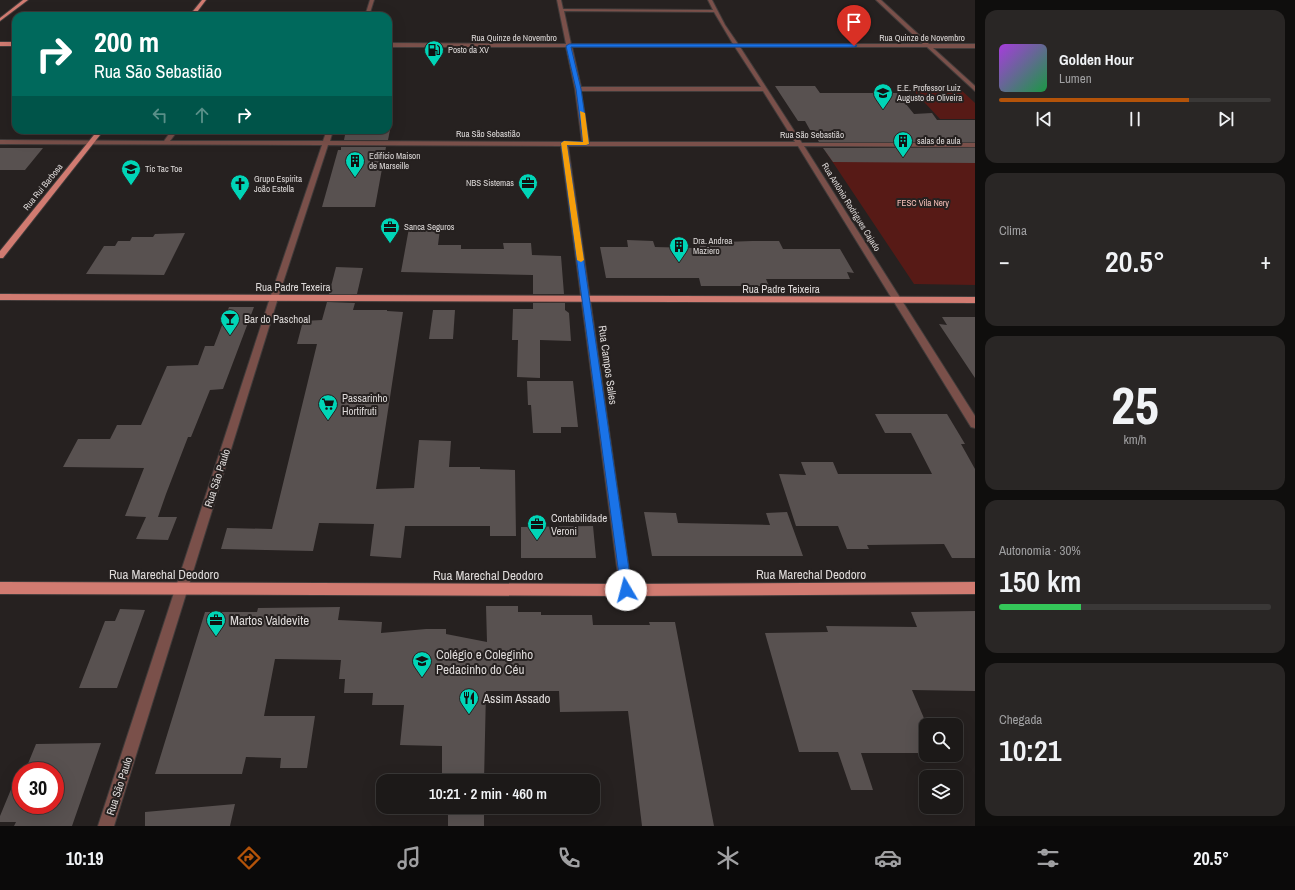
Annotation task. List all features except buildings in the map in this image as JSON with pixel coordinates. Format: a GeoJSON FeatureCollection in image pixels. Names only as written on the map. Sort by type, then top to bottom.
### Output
{"type":"FeatureCollection","features":[{"type":"Feature","properties":{"kind":"main road"},"geometry":{"type":"LineString","coordinates":[[0,20],[26,0]]}},
{"type":"Feature","properties":{"kind":"main road"},"geometry":{"type":"LineString","coordinates":[[194,12],[204,0]]}},
{"type":"Feature","properties":{"kind":"main road"},"geometry":{"type":"LineString","coordinates":[[0,44],[12,44]]}},
{"type":"Feature","properties":{"kind":"main road","name":"Rua Rui Barbosa"},"geometry":{"type":"LineString","coordinates":[[0,256],[98,134]]}},
{"type":"Feature","properties":{"kind":"main road","name":"Rua Padre Texeira"},"geometry":{"type":"LineString","coordinates":[[0,296],[586,299]]}},
{"type":"Feature","properties":{"kind":"main road","name":"Rua Padre Teixeira"},"geometry":{"type":"LineString","coordinates":[[586,299],[975,300]]}},
{"type":"Feature","properties":{"kind":"main road","name":"Rua Marechal Deodoro"},"geometry":{"type":"LineString","coordinates":[[0,588],[181,590],[975,588]]}},
{"type":"Feature","properties":{"kind":"street"},"geometry":{"type":"LineString","coordinates":[[368,12],[372,0]]}},
{"type":"Feature","properties":{"kind":"street"},"geometry":{"type":"LineString","coordinates":[[559,0],[578,89],[586,144]]}},
{"type":"Feature","properties":{"kind":"street","name":"Rua Antônio Rodrigues Cajado"},"geometry":{"type":"LineString","coordinates":[[710,0],[715,11],[766,89],[975,424]]}},
{"type":"Feature","properties":{"kind":"street"},"geometry":{"type":"LineString","coordinates":[[878,0],[975,89]]}},
{"type":"Feature","properties":{"kind":"street"},"geometry":{"type":"LineString","coordinates":[[560,10],[715,11]]}},
{"type":"Feature","properties":{"kind":"street","name":"Rua Quinze de Novembro"},"geometry":{"type":"LineString","coordinates":[[392,45],[975,46]]}},
{"type":"Feature","properties":{"kind":"street"},"geometry":{"type":"LineString","coordinates":[[578,89],[766,89]]}},
{"type":"Feature","properties":{"kind":"street"},"geometry":{"type":"LineString","coordinates":[[166,142],[172,134]]}},
{"type":"Feature","properties":{"kind":"street","name":"Rua São Paulo"},"geometry":{"type":"LineString","coordinates":[[106,826],[274,298],[329,134]]}},
{"type":"Feature","properties":{"kind":"street","name":"Rua São Sebastião"},"geometry":{"type":"LineString","coordinates":[[0,142],[975,145]]}},
{"type":"Feature","properties":{"kind":"street","name":"Rua Campos Salles"},"geometry":{"type":"LineString","coordinates":[[564,143],[626,590]]}},
{"type":"Feature","properties":{"kind":"green space"},"geometry":{"type":"Polygon","coordinates":[[[911,88],[959,88],[975,103],[975,119],[940,119],[911,88]]]}},
{"type":"Feature","properties":{"kind":"green space","name":"FESC Vila Nery"},"geometry":{"type":"Polygon","coordinates":[[[975,151],[975,285],[914,284],[826,152],[975,151]]]}},
{"type":"Feature","properties":{"kind":"slow traffic"},"geometry":{"type":"LineString","coordinates":[[581,260],[564,143],[586,144],[582,113]]}},
{"type":"Feature","properties":{"kind":"place","name":"Posto da XV"},"geometry":{"type":"Point","coordinates":[434,67]}},
{"type":"Feature","properties":{"kind":"place","name":"E.E. Professor Luiz Augusto de Oliveira"},"geometry":{"type":"Point","coordinates":[883,110]}},
{"type":"Feature","properties":{"kind":"place","name":"salas de aula"},"geometry":{"type":"Point","coordinates":[903,158]}},
{"type":"Feature","properties":{"kind":"place","name":"Edifício Maison de Marseille"},"geometry":{"type":"Point","coordinates":[355,178]}},
{"type":"Feature","properties":{"kind":"place","name":"Tic Tac Toe"},"geometry":{"type":"Point","coordinates":[131,186]}},
{"type":"Feature","properties":{"kind":"place","name":"NBS Sistemas"},"geometry":{"type":"Point","coordinates":[528,200]}},
{"type":"Feature","properties":{"kind":"place","name":"Grupo Espírita João Estella"},"geometry":{"type":"Point","coordinates":[240,201]}},
{"type":"Feature","properties":{"kind":"place","name":"Sanca Seguros"},"geometry":{"type":"Point","coordinates":[390,244]}},
{"type":"Feature","properties":{"kind":"place","name":"Dra. Andrea Maziero"},"geometry":{"type":"Point","coordinates":[679,263]}},
{"type":"Feature","properties":{"kind":"place","name":"Bar do Paschoal"},"geometry":{"type":"Point","coordinates":[230,336]}},
{"type":"Feature","properties":{"kind":"place","name":"Passarinho Hortifruti"},"geometry":{"type":"Point","coordinates":[328,421]}},
{"type":"Feature","properties":{"kind":"place","name":"Contabilidade Veroni"},"geometry":{"type":"Point","coordinates":[537,541]}},
{"type":"Feature","properties":{"kind":"place","name":"Martos Valdevite"},"geometry":{"type":"Point","coordinates":[216,637]}},
{"type":"Feature","properties":{"kind":"place","name":"Colégio e Coleginho Pedacinho do Céu"},"geometry":{"type":"Point","coordinates":[422,678]}},
{"type":"Feature","properties":{"kind":"place","name":"Assim Assado"},"geometry":{"type":"Point","coordinates":[469,715]}},
{"type":"Feature","properties":{"kind":"route"},"geometry":{"type":"LineString","coordinates":[[626,590],[564,143],[586,144],[578,89],[569,46],[854,46]]}}]}
